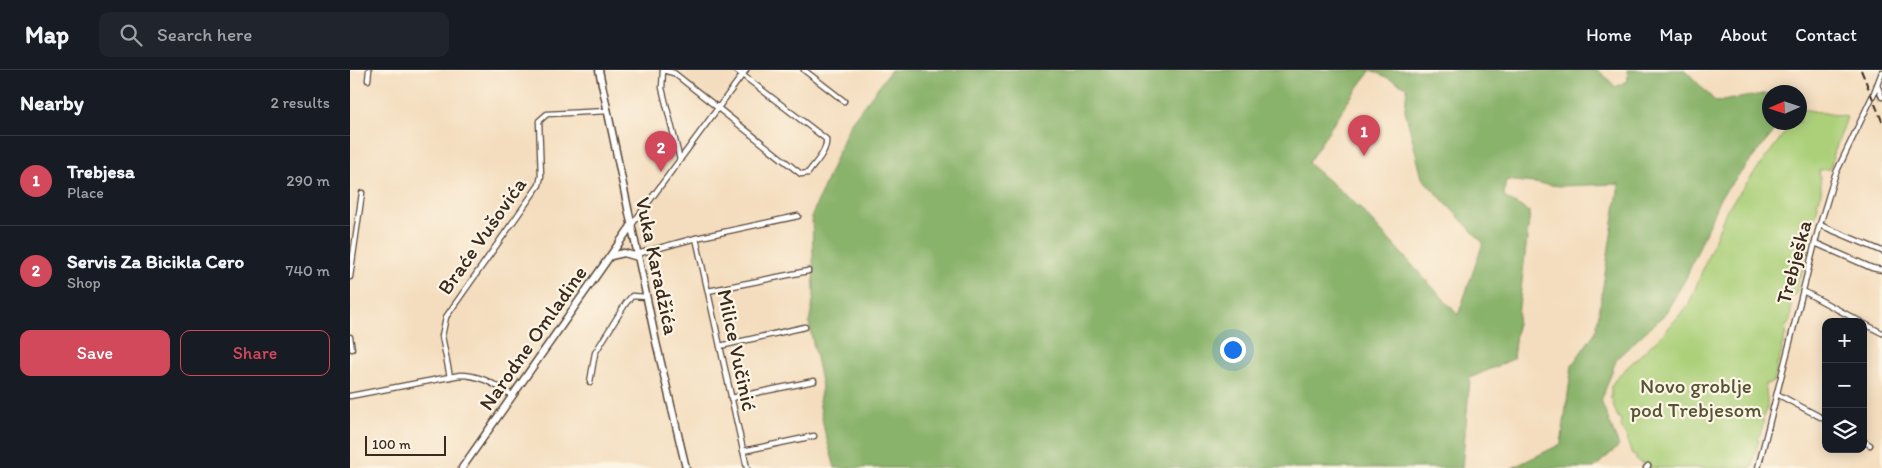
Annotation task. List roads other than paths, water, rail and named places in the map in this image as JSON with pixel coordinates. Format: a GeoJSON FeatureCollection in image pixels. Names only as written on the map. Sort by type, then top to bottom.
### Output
{"type":"FeatureCollection","features":[{"type":"Feature","properties":{"kind":"street"},"geometry":{"type":"LineString","coordinates":[[368,70],[368,80]]}},
{"type":"Feature","properties":{"kind":"street","name":"Vuka Karadžića"},"geometry":{"type":"LineString","coordinates":[[599,70],[637,255],[686,468]]}},
{"type":"Feature","properties":{"kind":"street"},"geometry":{"type":"LineString","coordinates":[[680,160],[662,88],[663,70],[674,73],[801,174],[808,173],[824,150],[827,144],[826,139],[736,70]]}},
{"type":"Feature","properties":{"kind":"street"},"geometry":{"type":"LineString","coordinates":[[631,226],[746,70]]}},
{"type":"Feature","properties":{"kind":"street"},"geometry":{"type":"LineString","coordinates":[[804,70],[844,102]]}},
{"type":"Feature","properties":{"kind":"street","name":"Trebješka"},"geometry":{"type":"LineString","coordinates":[[1758,468],[1815,243],[1835,175],[1882,75]]}},
{"type":"Feature","properties":{"kind":"street"},"geometry":{"type":"LineString","coordinates":[[1877,86],[1882,96]]}},
{"type":"Feature","properties":{"kind":"street","name":"Braće Vušovića"},"geometry":{"type":"LineString","coordinates":[[450,377],[442,336],[446,317],[539,185],[542,176],[539,121],[548,114],[608,111]]}},
{"type":"Feature","properties":{"kind":"street"},"geometry":{"type":"LineString","coordinates":[[350,276],[362,193]]}},
{"type":"Feature","properties":{"kind":"street"},"geometry":{"type":"LineString","coordinates":[[610,256],[624,253],[637,255],[696,238],[798,216]]}},
{"type":"Feature","properties":{"kind":"street","name":"Narodne Omladine"},"geometry":{"type":"LineString","coordinates":[[462,468],[631,226]]}},
{"type":"Feature","properties":{"kind":"street"},"geometry":{"type":"LineString","coordinates":[[1820,226],[1882,251]]}},
{"type":"Feature","properties":{"kind":"street","name":"Milice Vučinić"},"geometry":{"type":"LineString","coordinates":[[696,238],[747,468]]}},
{"type":"Feature","properties":{"kind":"street"},"geometry":{"type":"LineString","coordinates":[[1815,243],[1872,268],[1882,270]]}},
{"type":"Feature","properties":{"kind":"street"},"geometry":{"type":"LineString","coordinates":[[708,291],[808,271]]}},
{"type":"Feature","properties":{"kind":"street"},"geometry":{"type":"LineString","coordinates":[[1803,291],[1854,318]]}},
{"type":"Feature","properties":{"kind":"street"},"geometry":{"type":"LineString","coordinates":[[590,382],[595,353],[621,310],[632,296],[647,297]]}},
{"type":"Feature","properties":{"kind":"street"},"geometry":{"type":"LineString","coordinates":[[1867,325],[1882,333]]}},
{"type":"Feature","properties":{"kind":"street"},"geometry":{"type":"LineString","coordinates":[[720,346],[805,327]]}},
{"type":"Feature","properties":{"kind":"street"},"geometry":{"type":"LineString","coordinates":[[350,337],[352,349]]}},
{"type":"Feature","properties":{"kind":"street"},"geometry":{"type":"LineString","coordinates":[[350,396],[450,377],[472,375],[486,379],[512,395]]}},
{"type":"Feature","properties":{"kind":"street"},"geometry":{"type":"LineString","coordinates":[[730,398],[814,381]]}},
{"type":"Feature","properties":{"kind":"street"},"geometry":{"type":"LineString","coordinates":[[1777,394],[1822,418]]}},
{"type":"Feature","properties":{"kind":"street"},"geometry":{"type":"LineString","coordinates":[[743,451],[814,436]]}},
{"type":"Feature","properties":{"kind":"railway"},"geometry":{"type":"LineString","coordinates":[[1861,70],[1882,121]]}},
{"type":"Feature","properties":{"kind":"place","name":"Trebjesa"},"geometry":{"type":"Point","coordinates":[1364,156]}},
{"type":"Feature","properties":{"kind":"place","name":"Servis Za Bicikla Cero"},"geometry":{"type":"Point","coordinates":[661,172]}},
{"type":"Feature","properties":{"kind":"park label","name":"Novo groblje pod Trebjesom"},"geometry":{"type":"Point","coordinates":[1696,398]}}]}
